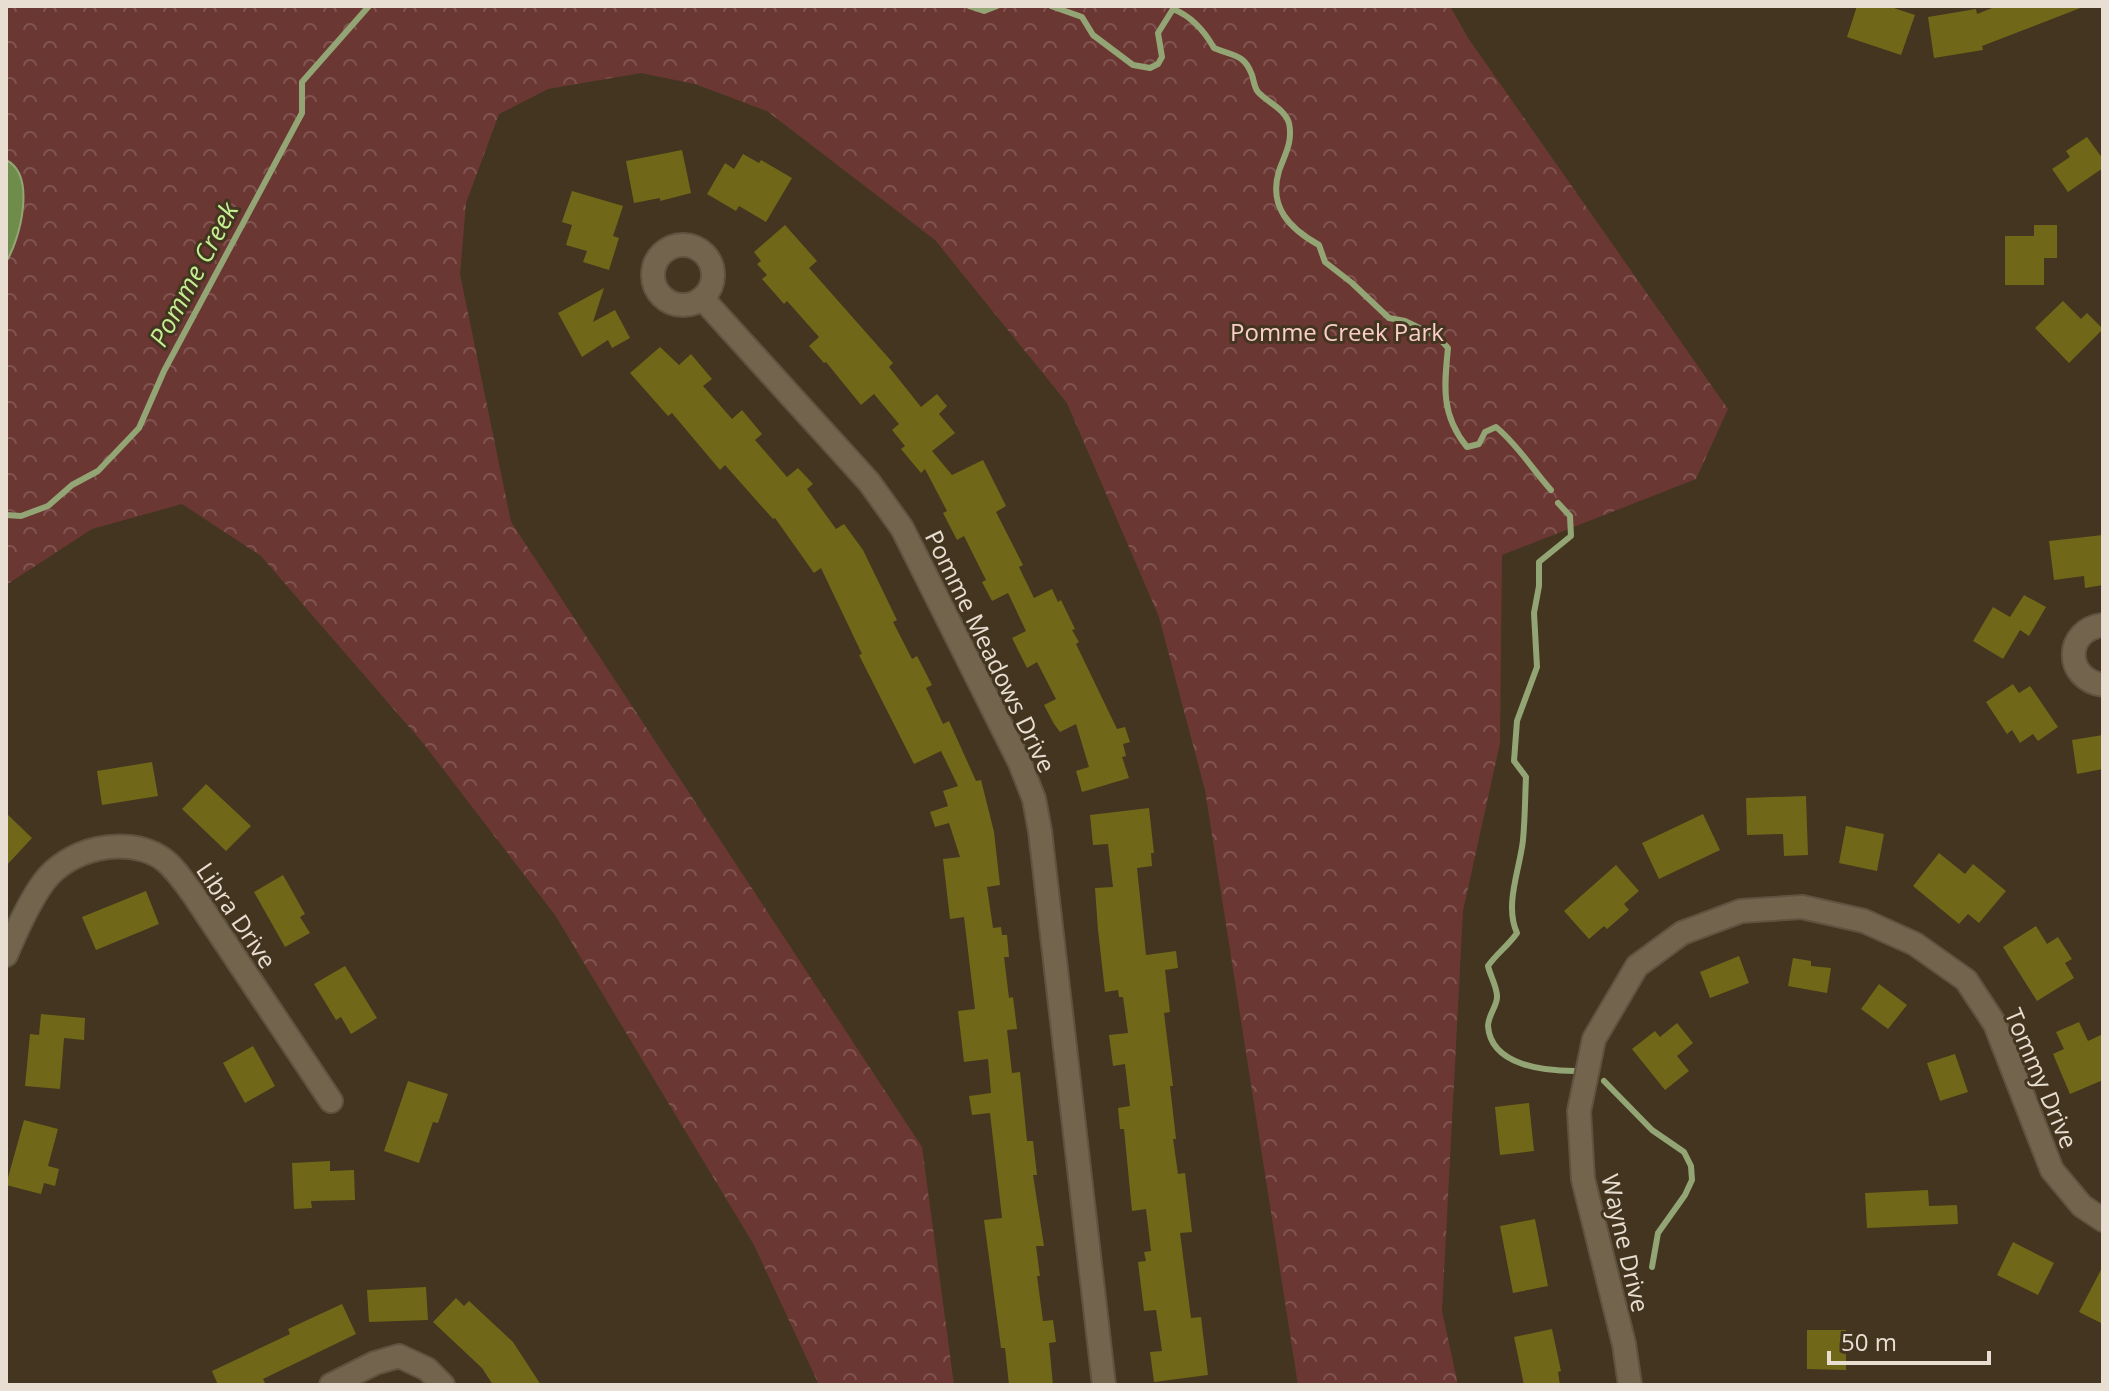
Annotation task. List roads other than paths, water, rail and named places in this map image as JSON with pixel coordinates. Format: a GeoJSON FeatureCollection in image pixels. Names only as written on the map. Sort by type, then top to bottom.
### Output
{"type":"FeatureCollection","features":[{"type":"Feature","properties":{"kind":"street","name":"Pomme Meadows Drive"},"geometry":{"type":"LineString","coordinates":[[702,298],[859,470],[889,508],[902,528],[1029,784],[1040,831],[1104,1385]]}},
{"type":"Feature","properties":{"kind":"street"},"geometry":{"type":"LineString","coordinates":[[2103,625],[2082,634],[2074,651],[2074,661],[2084,678],[2103,685]]}},
{"type":"Feature","properties":{"kind":"street","name":"Libra Drive"},"geometry":{"type":"LineString","coordinates":[[6,955],[43,882],[58,867],[78,855],[120,846],[140,849],[160,857],[175,870],[193,894],[331,1101]]}},
{"type":"Feature","properties":{"kind":"street","name":"Tommy Drive"},"geometry":{"type":"LineString","coordinates":[[1579,1111],[1594,1039],[1637,966],[1682,933],[1741,911],[1802,907],[1864,921],[1915,944],[1966,980],[1995,1024],[2052,1170],[2082,1206],[2103,1220]]}},
{"type":"Feature","properties":{"kind":"street","name":"Wayne Drive"},"geometry":{"type":"LineString","coordinates":[[1579,1111],[1583,1179],[1624,1344],[1630,1385]]}},
{"type":"Feature","properties":{"kind":"street"},"geometry":{"type":"LineString","coordinates":[[331,1385],[375,1363],[399,1356],[427,1369],[443,1385]]}},
{"type":"Feature","properties":{"kind":"waterway","name":"Pomme Creek"},"geometry":{"type":"LineString","coordinates":[[6,515],[21,516],[48,506],[72,485],[98,471],[139,428],[164,371],[302,113],[302,82],[369,6]]}},
{"type":"Feature","properties":{"kind":"waterway"},"geometry":{"type":"LineString","coordinates":[[969,6],[984,11],[997,6]]}},
{"type":"Feature","properties":{"kind":"waterway"},"geometry":{"type":"LineString","coordinates":[[1051,6],[1082,17],[1093,35],[1133,65],[1150,68],[1158,64],[1162,57],[1158,33],[1173,9],[1197,25],[1214,48],[1237,56],[1245,63],[1258,92],[1280,110],[1289,123],[1289,142],[1276,184],[1279,206],[1284,216],[1299,232],[1319,245],[1325,262],[1389,318],[1405,321],[1438,337],[1448,348],[1446,400],[1452,424],[1467,447],[1479,444],[1485,432],[1496,427],[1551,490]]}},
{"type":"Feature","properties":{"kind":"waterway"},"geometry":{"type":"LineString","coordinates":[[1558,503],[1570,516],[1571,536],[1539,562],[1534,613],[1537,667],[1517,721],[1514,761],[1526,777],[1523,840],[1512,899],[1517,933],[1488,966],[1497,996],[1488,1026],[1491,1039],[1509,1058],[1549,1070],[1575,1071]]}},
{"type":"Feature","properties":{"kind":"waterway"},"geometry":{"type":"LineString","coordinates":[[1604,1081],[1652,1130],[1684,1152],[1691,1166],[1692,1180],[1685,1195],[1658,1233],[1652,1267]]}},
{"type":"Feature","properties":{"kind":"park label","name":"Pomme Creek Park"},"geometry":{"type":"Point","coordinates":[1337,331]}}]}
